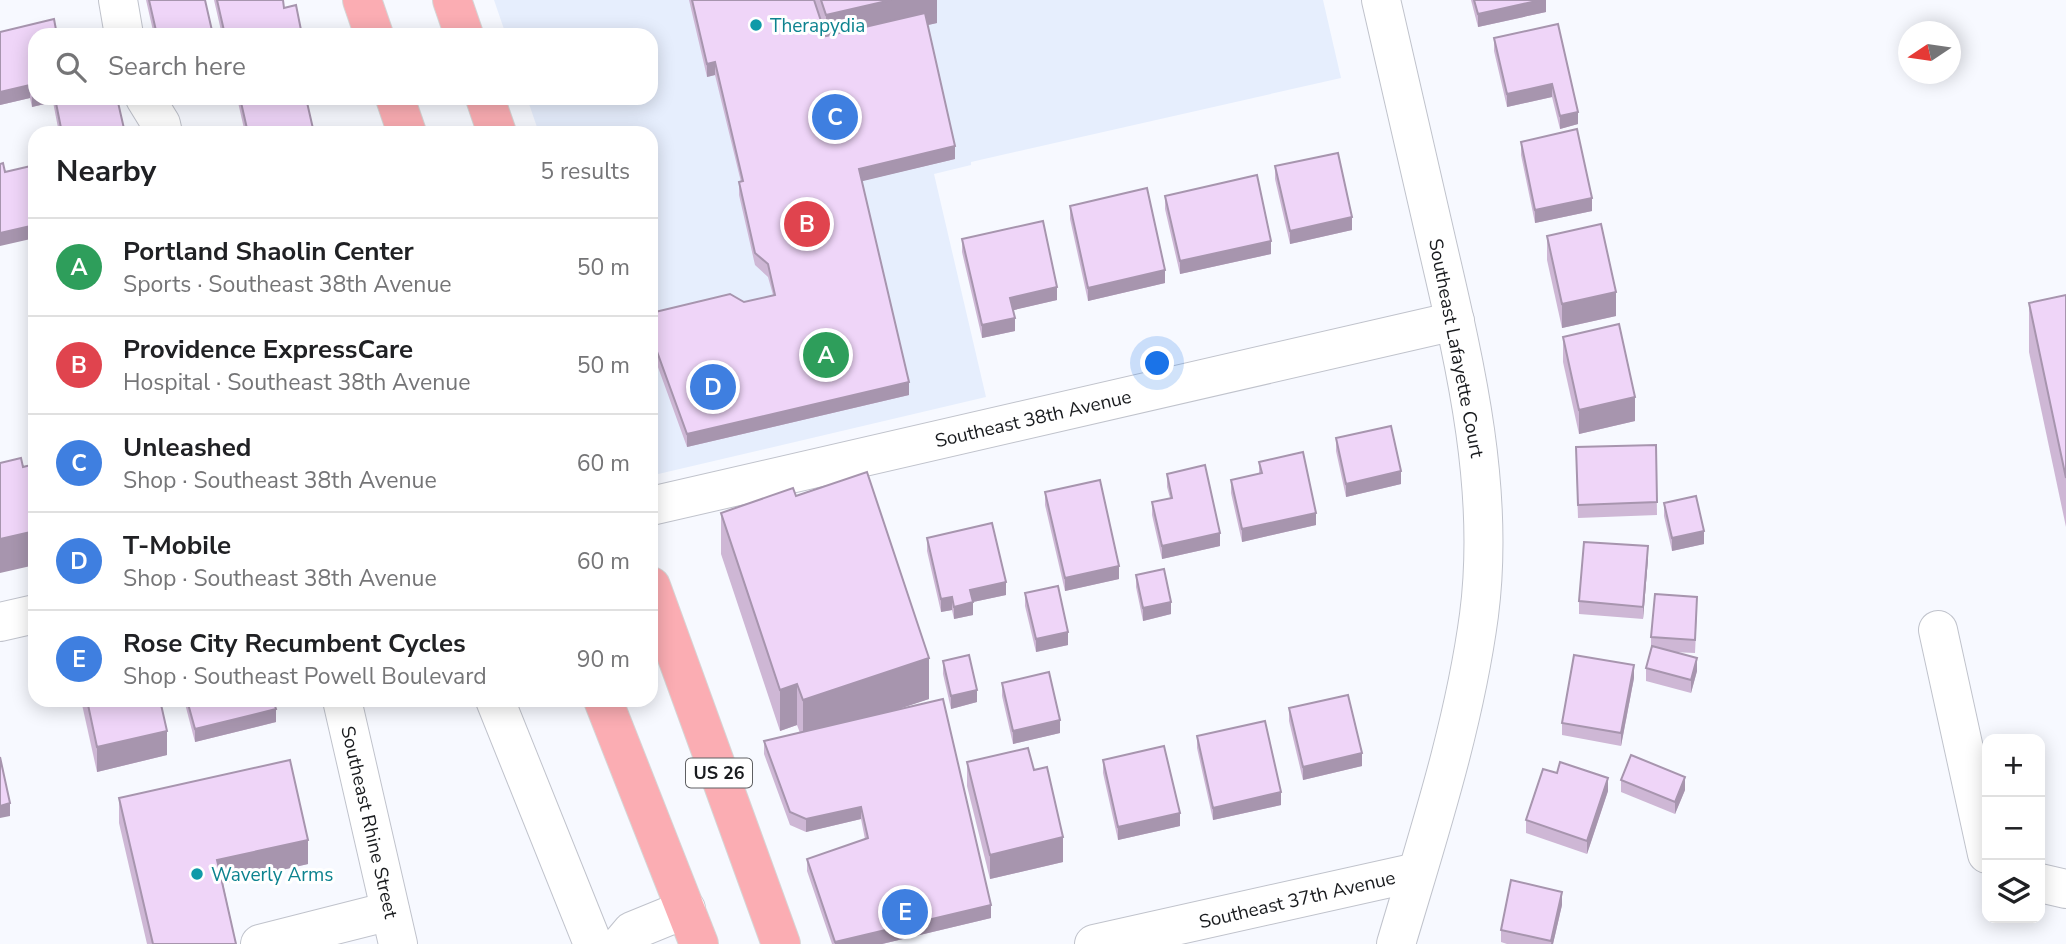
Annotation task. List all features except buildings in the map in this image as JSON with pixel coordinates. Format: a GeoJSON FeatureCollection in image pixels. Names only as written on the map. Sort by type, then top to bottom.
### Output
{"type":"FeatureCollection","features":[{"type":"Feature","properties":{"kind":"main road"},"geometry":{"type":"LineString","coordinates":[[362,0],[372,28]]}},
{"type":"Feature","properties":{"kind":"main road"},"geometry":{"type":"LineString","coordinates":[[452,0],[462,28]]}},
{"type":"Feature","properties":{"kind":"main road"},"geometry":{"type":"LineString","coordinates":[[397,105],[405,126]]}},
{"type":"Feature","properties":{"kind":"main road"},"geometry":{"type":"LineString","coordinates":[[487,105],[495,126]]}},
{"type":"Feature","properties":{"kind":"main road","name":"US 26"},"geometry":{"type":"LineString","coordinates":[[658,605],[781,944]]}},
{"type":"Feature","properties":{"kind":"main road"},"geometry":{"type":"LineString","coordinates":[[606,707],[692,927]]}},
{"type":"Feature","properties":{"kind":"street"},"geometry":{"type":"LineString","coordinates":[[118,0],[123,28]]}},
{"type":"Feature","properties":{"kind":"street","name":"Southeast Lafayette Court"},"geometry":{"type":"LineString","coordinates":[[1381,0],[1455,321],[1476,426],[1483,505],[1479,615],[1459,719],[1396,944]]}},
{"type":"Feature","properties":{"kind":"street"},"geometry":{"type":"LineString","coordinates":[[149,105],[161,126]]}},
{"type":"Feature","properties":{"kind":"street","name":"Southeast 38th Avenue"},"geometry":{"type":"LineString","coordinates":[[658,504],[1455,321]]}},
{"type":"Feature","properties":{"kind":"street"},"geometry":{"type":"LineString","coordinates":[[0,622],[28,616]]}},
{"type":"Feature","properties":{"kind":"street"},"geometry":{"type":"LineString","coordinates":[[1938,630],[1982,831]]}},
{"type":"Feature","properties":{"kind":"street","name":"Southeast Rhine Street"},"geometry":{"type":"LineString","coordinates":[[344,707],[394,927]]}},
{"type":"Feature","properties":{"kind":"street"},"geometry":{"type":"LineString","coordinates":[[498,707],[593,944]]}},
{"type":"Feature","properties":{"kind":"street","name":"Southeast 37th Avenue"},"geometry":{"type":"LineString","coordinates":[[1094,944],[1417,872]]}},
{"type":"Feature","properties":{"kind":"street"},"geometry":{"type":"LineString","coordinates":[[2045,884],[2066,889]]}},
{"type":"Feature","properties":{"kind":"street"},"geometry":{"type":"LineString","coordinates":[[260,944],[394,927]]}},
{"type":"Feature","properties":{"kind":"street"},"geometry":{"type":"LineString","coordinates":[[621,944],[632,931],[692,927]]}},
{"type":"Feature","properties":{"kind":"shaded area"},"geometry":{"type":"Polygon","coordinates":[[[494,0],[809,0],[826,49],[930,25],[925,0],[1323,0],[1341,78],[971,162],[971,165],[934,174],[986,397],[658,474],[658,126],[537,126],[529,105],[658,105],[658,28],[504,28],[494,0]]]}},
{"type":"Feature","properties":{"kind":"place","name":"Therapydia"},"geometry":{"type":"Point","coordinates":[756,25]}},
{"type":"Feature","properties":{"kind":"place","name":"Unleashed"},"geometry":{"type":"Point","coordinates":[835,117]}},
{"type":"Feature","properties":{"kind":"place","name":"Providence ExpressCare"},"geometry":{"type":"Point","coordinates":[807,224]}},
{"type":"Feature","properties":{"kind":"place","name":"Portland Shaolin Center"},"geometry":{"type":"Point","coordinates":[826,355]}},
{"type":"Feature","properties":{"kind":"place","name":"T-Mobile"},"geometry":{"type":"Point","coordinates":[713,387]}},
{"type":"Feature","properties":{"kind":"place","name":"Waverly Arms"},"geometry":{"type":"Point","coordinates":[197,874]}},
{"type":"Feature","properties":{"kind":"place","name":"Rose City Recumbent Cycles"},"geometry":{"type":"Point","coordinates":[905,912]}}]}
